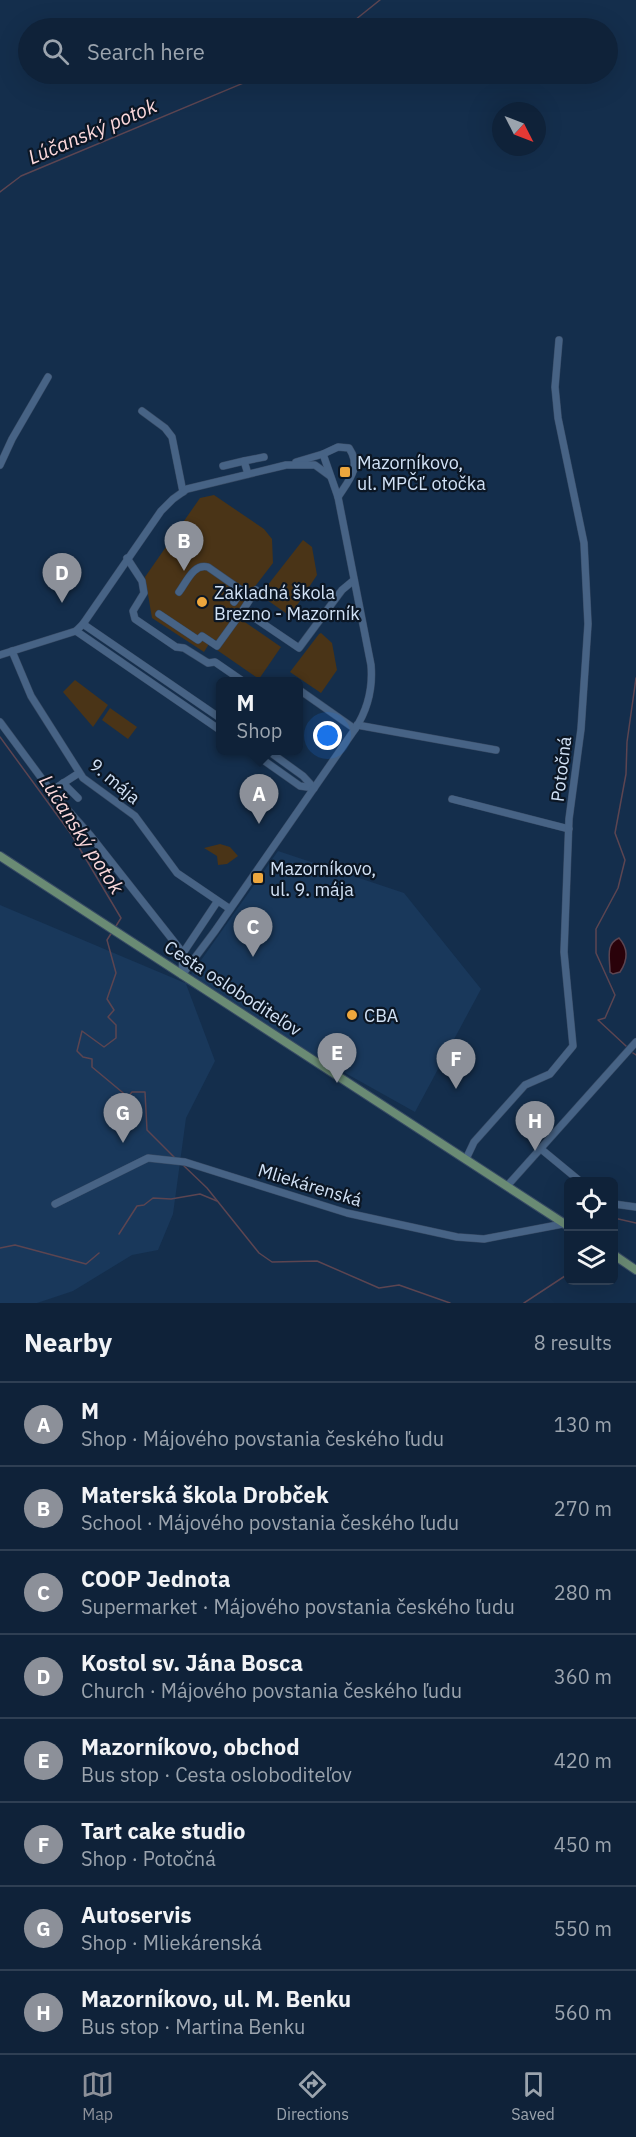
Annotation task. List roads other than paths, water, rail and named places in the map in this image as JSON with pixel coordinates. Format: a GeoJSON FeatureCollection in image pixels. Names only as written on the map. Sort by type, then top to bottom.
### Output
{"type":"FeatureCollection","features":[{"type":"Feature","properties":{"kind":"main road","name":"Cesta osloboditeľov"},"geometry":{"type":"LineString","coordinates":[[2,860],[564,1222]]}},
{"type":"Feature","properties":{"kind":"main road"},"geometry":{"type":"LineString","coordinates":[[618,1258],[636,1270]]}},
{"type":"Feature","properties":{"kind":"street","name":"Potočná"},"geometry":{"type":"LineString","coordinates":[[466,1160],[474,1142],[525,1084],[550,1074],[573,1046],[564,952],[569,829],[581,726],[588,624],[584,543],[558,418],[555,387],[560,340]]}},
{"type":"Feature","properties":{"kind":"street"},"geometry":{"type":"LineString","coordinates":[[0,465],[12,439],[48,377]]}},
{"type":"Feature","properties":{"kind":"street"},"geometry":{"type":"LineString","coordinates":[[142,411],[165,428],[172,437],[183,492]]}},
{"type":"Feature","properties":{"kind":"street"},"geometry":{"type":"LineString","coordinates":[[0,655],[76,631],[161,511],[172,499],[187,489],[286,465],[338,447],[349,448],[355,458],[355,466],[338,497]]}},
{"type":"Feature","properties":{"kind":"street"},"geometry":{"type":"LineString","coordinates":[[182,975],[356,727],[367,705],[372,675],[338,497],[323,454]]}},
{"type":"Feature","properties":{"kind":"street"},"geometry":{"type":"LineString","coordinates":[[223,466],[264,458]]}},
{"type":"Feature","properties":{"kind":"street"},"geometry":{"type":"LineString","coordinates":[[244,461],[248,474]]}},
{"type":"Feature","properties":{"kind":"street"},"geometry":{"type":"LineString","coordinates":[[286,465],[315,465],[330,476]]}},
{"type":"Feature","properties":{"kind":"street"},"geometry":{"type":"LineString","coordinates":[[127,558],[142,581],[144,593],[133,611],[135,619],[176,647],[184,648],[208,663],[215,662],[238,677]]}},
{"type":"Feature","properties":{"kind":"street"},"geometry":{"type":"LineString","coordinates":[[159,614],[198,640],[202,636],[217,646],[253,594],[242,590],[203,566],[196,567],[179,592]]}},
{"type":"Feature","properties":{"kind":"street"},"geometry":{"type":"LineString","coordinates":[[243,610],[299,648],[342,590],[354,580]]}},
{"type":"Feature","properties":{"kind":"street"},"geometry":{"type":"LineString","coordinates":[[234,602],[242,590]]}},
{"type":"Feature","properties":{"kind":"street"},"geometry":{"type":"LineString","coordinates":[[83,624],[216,715]]}},
{"type":"Feature","properties":{"kind":"street"},"geometry":{"type":"LineString","coordinates":[[76,631],[216,727]]}},
{"type":"Feature","properties":{"kind":"street","name":"9. mája"},"geometry":{"type":"LineString","coordinates":[[12,651],[31,696],[83,778],[135,816],[177,873],[230,909]]}},
{"type":"Feature","properties":{"kind":"street"},"geometry":{"type":"LineString","coordinates":[[303,692],[356,727],[496,750]]}},
{"type":"Feature","properties":{"kind":"street"},"geometry":{"type":"LineString","coordinates":[[0,722],[51,791],[90,836],[183,953]]}},
{"type":"Feature","properties":{"kind":"street"},"geometry":{"type":"LineString","coordinates":[[256,755],[300,786],[314,788]]}},
{"type":"Feature","properties":{"kind":"street"},"geometry":{"type":"LineString","coordinates":[[274,755],[303,776],[314,788]]}},
{"type":"Feature","properties":{"kind":"street"},"geometry":{"type":"LineString","coordinates":[[51,791],[80,773]]}},
{"type":"Feature","properties":{"kind":"street"},"geometry":{"type":"LineString","coordinates":[[63,783],[78,798]]}},
{"type":"Feature","properties":{"kind":"street"},"geometry":{"type":"LineString","coordinates":[[452,799],[569,829]]}},
{"type":"Feature","properties":{"kind":"street"},"geometry":{"type":"LineString","coordinates":[[182,975],[183,953],[218,902]]}},
{"type":"Feature","properties":{"kind":"street"},"geometry":{"type":"LineString","coordinates":[[507,1186],[636,1042]]}},
{"type":"Feature","properties":{"kind":"street"},"geometry":{"type":"LineString","coordinates":[[541,1149],[575,1177]]}},
{"type":"Feature","properties":{"kind":"street","name":"Mliekárenská"},"geometry":{"type":"LineString","coordinates":[[55,1204],[148,1158],[185,1162],[347,1213],[457,1237],[484,1239],[564,1226]]}},
{"type":"Feature","properties":{"kind":"street"},"geometry":{"type":"LineString","coordinates":[[618,1205],[636,1207]]}},
{"type":"Feature","properties":{"kind":"waterway","name":"Lúčanský potok"},"geometry":{"type":"LineString","coordinates":[[358,18],[380,0]]}},
{"type":"Feature","properties":{"kind":"waterway","name":"Lúčanský potok"},"geometry":{"type":"LineString","coordinates":[[0,192],[21,176],[241,84]]}},
{"type":"Feature","properties":{"kind":"waterway"},"geometry":{"type":"LineString","coordinates":[[626,1046],[598,1020],[605,1018],[615,995],[596,953],[596,929],[618,888],[625,860],[615,833],[626,774],[627,742],[636,678]]}},
{"type":"Feature","properties":{"kind":"waterway","name":"Lúčanský potok"},"geometry":{"type":"LineString","coordinates":[[0,737],[71,834],[121,918],[116,926]]}},
{"type":"Feature","properties":{"kind":"waterway","name":"Lúčanský potok"},"geometry":{"type":"LineString","coordinates":[[112,932],[107,940],[116,973],[107,999],[114,1010],[108,1017],[116,1025],[116,1038],[104,1047],[82,1031],[77,1051],[83,1057],[92,1059],[92,1067],[128,1097],[132,1092],[145,1092],[147,1130],[175,1158]]}},
{"type":"Feature","properties":{"kind":"waterway"},"geometry":{"type":"LineString","coordinates":[[183,1165],[207,1188],[259,1253],[272,1262],[317,1261],[379,1288],[399,1285],[450,1303]]}},
{"type":"Feature","properties":{"kind":"waterway"},"geometry":{"type":"LineString","coordinates":[[119,1234],[137,1206],[144,1205],[153,1198],[171,1199],[200,1194],[217,1201]]}},
{"type":"Feature","properties":{"kind":"waterway"},"geometry":{"type":"LineString","coordinates":[[618,1219],[636,1223]]}},
{"type":"Feature","properties":{"kind":"waterway"},"geometry":{"type":"LineString","coordinates":[[0,1248],[15,1245],[86,1264],[99,1253]]}},
{"type":"Feature","properties":{"kind":"waterway"},"geometry":{"type":"LineString","coordinates":[[524,1303],[564,1277]]}},
{"type":"Feature","properties":{"kind":"place","name":"Mazorníkovo, ul. MPČĽ otočka"},"geometry":{"type":"Point","coordinates":[345,472]}},
{"type":"Feature","properties":{"kind":"place","name":"Materská škola Drobček"},"geometry":{"type":"Point","coordinates":[184,571]}},
{"type":"Feature","properties":{"kind":"place","name":"Zakladná škola Brezno - Mazorník"},"geometry":{"type":"Point","coordinates":[202,602]}},
{"type":"Feature","properties":{"kind":"place","name":"Kostol sv. Jána Bosca"},"geometry":{"type":"Point","coordinates":[62,603]}},
{"type":"Feature","properties":{"kind":"place","name":"M"},"geometry":{"type":"Point","coordinates":[259,824]}},
{"type":"Feature","properties":{"kind":"place","name":"Mazorníkovo, ul. 9. mája"},"geometry":{"type":"Point","coordinates":[258,878]}},
{"type":"Feature","properties":{"kind":"place","name":"COOP Jednota"},"geometry":{"type":"Point","coordinates":[253,957]}},
{"type":"Feature","properties":{"kind":"place","name":"CBA"},"geometry":{"type":"Point","coordinates":[352,1015]}},
{"type":"Feature","properties":{"kind":"place","name":"Mazorníkovo, obchod"},"geometry":{"type":"Point","coordinates":[337,1083]}},
{"type":"Feature","properties":{"kind":"place","name":"Tart cake studio"},"geometry":{"type":"Point","coordinates":[456,1089]}},
{"type":"Feature","properties":{"kind":"place","name":"Autoservis"},"geometry":{"type":"Point","coordinates":[123,1143]}},
{"type":"Feature","properties":{"kind":"place","name":"Mazorníkovo, ul. M. Benku"},"geometry":{"type":"Point","coordinates":[535,1151]}}]}
